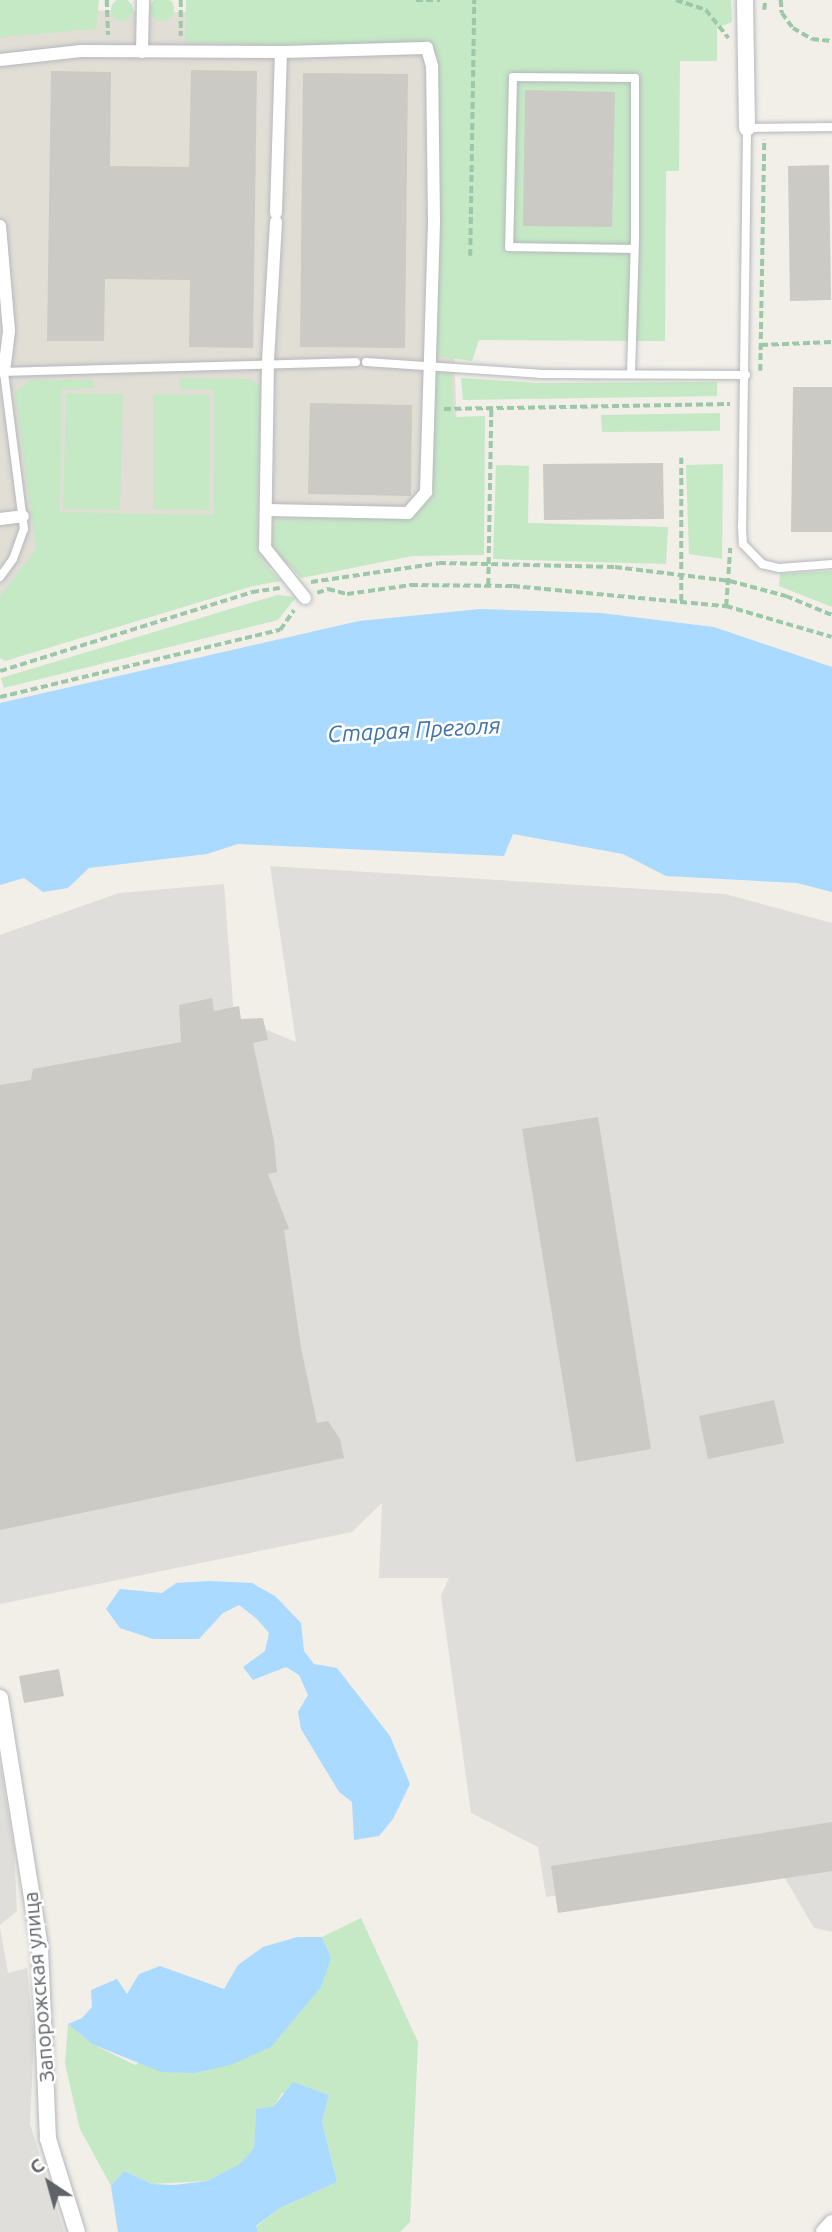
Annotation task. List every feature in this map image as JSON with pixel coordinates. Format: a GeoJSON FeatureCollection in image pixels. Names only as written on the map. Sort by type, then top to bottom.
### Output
{"type":"FeatureCollection","features":[{"type":"Feature","properties":{"kind":"street"},"geometry":{"type":"LineString","coordinates":[[142,52],[143,0]]}},
{"type":"Feature","properties":{"kind":"street"},"geometry":{"type":"LineString","coordinates":[[745,0],[755,128]]}},
{"type":"Feature","properties":{"kind":"street"},"geometry":{"type":"LineString","coordinates":[[0,60],[108,52],[281,52],[427,48],[432,66],[434,222],[426,492],[408,513],[267,510]]}},
{"type":"Feature","properties":{"kind":"street"},"geometry":{"type":"LineString","coordinates":[[281,52],[268,362],[265,548],[305,598]]}},
{"type":"Feature","properties":{"kind":"street"},"geometry":{"type":"LineString","coordinates":[[0,226],[9,331],[4,372]]}},
{"type":"Feature","properties":{"kind":"street"},"geometry":{"type":"LineString","coordinates":[[0,519],[23,516]]}},
{"type":"Feature","properties":{"kind":"street","name":"Запорожская улица"},"geometry":{"type":"LineString","coordinates":[[0,1698],[40,1949],[48,2139],[77,2232]]}},
{"type":"Feature","properties":{"kind":"street"},"geometry":{"type":"LineString","coordinates":[[824,2232],[832,2223]]}},
{"type":"Feature","properties":{"kind":"lane"},"geometry":{"type":"LineString","coordinates":[[631,374],[634,249],[635,78],[513,77],[509,247],[634,249]]}},
{"type":"Feature","properties":{"kind":"lane"},"geometry":{"type":"LineString","coordinates":[[832,127],[755,128],[743,544],[762,564],[780,568],[832,564]]}},
{"type":"Feature","properties":{"kind":"lane"},"geometry":{"type":"LineString","coordinates":[[0,577],[13,559],[24,529],[4,372],[268,362],[356,362]]}},
{"type":"Feature","properties":{"kind":"lane"},"geometry":{"type":"LineString","coordinates":[[366,362],[631,374],[746,375]]}},
{"type":"Feature","properties":{"kind":"path"},"geometry":{"type":"LineString","coordinates":[[107,0],[108,52]]}},
{"type":"Feature","properties":{"kind":"path"},"geometry":{"type":"LineString","coordinates":[[181,0],[181,52]]}},
{"type":"Feature","properties":{"kind":"path"},"geometry":{"type":"LineString","coordinates":[[416,0],[440,0]]}},
{"type":"Feature","properties":{"kind":"path"},"geometry":{"type":"LineString","coordinates":[[470,256],[474,0]]}},
{"type":"Feature","properties":{"kind":"path"},"geometry":{"type":"LineString","coordinates":[[676,0],[706,10],[733,42]]}},
{"type":"Feature","properties":{"kind":"path"},"geometry":{"type":"LineString","coordinates":[[764,22],[765,0]]}},
{"type":"Feature","properties":{"kind":"path"},"geometry":{"type":"LineString","coordinates":[[781,0],[782,13],[793,28],[812,39],[832,41]]}},
{"type":"Feature","properties":{"kind":"path"},"geometry":{"type":"LineString","coordinates":[[755,128],[761,345],[759,379]]}},
{"type":"Feature","properties":{"kind":"path"},"geometry":{"type":"LineString","coordinates":[[761,345],[832,342]]}},
{"type":"Feature","properties":{"kind":"path"},"geometry":{"type":"LineString","coordinates":[[729,375],[729,415]]}},
{"type":"Feature","properties":{"kind":"path"},"geometry":{"type":"LineString","coordinates":[[428,409],[745,404]]}},
{"type":"Feature","properties":{"kind":"path"},"geometry":{"type":"LineString","coordinates":[[488,585],[491,408]]}},
{"type":"Feature","properties":{"kind":"path"},"geometry":{"type":"LineString","coordinates":[[681,458],[684,572],[681,601]]}},
{"type":"Feature","properties":{"kind":"path"},"geometry":{"type":"LineString","coordinates":[[726,606],[730,581],[730,542]]}},
{"type":"Feature","properties":{"kind":"path"},"geometry":{"type":"LineString","coordinates":[[0,671],[253,592],[396,568],[489,563],[684,572],[786,596],[832,615]]}},
{"type":"Feature","properties":{"kind":"path"},"geometry":{"type":"LineString","coordinates":[[0,697],[280,630],[305,598],[328,589],[347,594],[411,585],[488,585],[681,601],[726,606],[832,637]]}},
{"type":"Feature","properties":{"kind":"shaded area"},"geometry":{"type":"Polygon","coordinates":[[[66,10],[455,17],[454,347],[461,547],[377,549],[280,566],[0,627],[0,15],[66,10]]]}},
{"type":"Feature","properties":{"kind":"shaded area"},"geometry":{"type":"Polygon","coordinates":[[[270,866],[725,894],[832,923],[832,1932],[814,1928],[775,1861],[546,1897],[538,1847],[471,1813],[441,1596],[449,1578],[379,1578],[382,1503],[352,1532],[0,1604],[0,935],[119,893],[224,884],[234,1016],[296,1042],[270,866]]]}},
{"type":"Feature","properties":{"kind":"shaded area"},"geometry":{"type":"Polygon","coordinates":[[[0,1763],[14,1849],[17,1911],[0,1925],[0,1763]]]}},
{"type":"Feature","properties":{"kind":"shaded area"},"geometry":{"type":"Polygon","coordinates":[[[0,1928],[8,1973],[27,1968],[34,2038],[30,2124],[64,2232],[0,2232],[0,1928]]]}},
{"type":"Feature","properties":{"kind":"green space"},"geometry":{"type":"Polygon","coordinates":[[[162,-3],[170,1],[174,9],[170,17],[162,21],[154,17],[150,9],[154,1],[162,-3]]]}},
{"type":"Feature","properties":{"kind":"green space"},"geometry":{"type":"Polygon","coordinates":[[[122,-1],[130,2],[133,10],[130,18],[122,21],[114,18],[111,10],[114,2],[122,-1]]]}},
{"type":"Feature","properties":{"kind":"green space"},"geometry":{"type":"Polygon","coordinates":[[[0,0],[99,0],[96,29],[0,37],[0,0]]]}},
{"type":"Feature","properties":{"kind":"green space"},"geometry":{"type":"Polygon","coordinates":[[[186,0],[731,0],[732,22],[717,28],[717,61],[680,61],[679,171],[666,171],[665,341],[479,340],[472,361],[436,356],[441,218],[437,54],[428,42],[298,46],[185,42],[186,0]]]}},
{"type":"Feature","properties":{"kind":"green space"},"geometry":{"type":"Polygon","coordinates":[[[434,373],[452,373],[454,417],[485,416],[484,555],[413,556],[301,578],[271,545],[276,519],[411,518],[432,497],[434,373]]]}},
{"type":"Feature","properties":{"kind":"green space"},"geometry":{"type":"Polygon","coordinates":[[[179,378],[249,379],[260,386],[257,547],[262,561],[281,581],[253,586],[5,661],[0,658],[0,596],[36,549],[15,392],[30,380],[93,380],[94,388],[62,389],[60,512],[214,515],[214,390],[180,389],[179,378]]]}},
{"type":"Feature","properties":{"kind":"green space"},"geometry":{"type":"Polygon","coordinates":[[[461,378],[537,383],[717,382],[717,396],[463,400],[461,378]]]}},
{"type":"Feature","properties":{"kind":"green space"},"geometry":{"type":"Polygon","coordinates":[[[66,393],[123,394],[120,510],[63,509],[66,393]]]}},
{"type":"Feature","properties":{"kind":"green space"},"geometry":{"type":"Polygon","coordinates":[[[153,394],[210,395],[209,510],[153,509],[153,394]]]}},
{"type":"Feature","properties":{"kind":"green space"},"geometry":{"type":"Polygon","coordinates":[[[720,413],[720,431],[602,432],[601,415],[720,413]]]}},
{"type":"Feature","properties":{"kind":"green space"},"geometry":{"type":"Polygon","coordinates":[[[723,464],[722,559],[689,554],[686,465],[723,464]]]}},
{"type":"Feature","properties":{"kind":"green space"},"geometry":{"type":"Polygon","coordinates":[[[496,465],[529,466],[528,523],[668,527],[666,564],[493,559],[496,465]]]}},
{"type":"Feature","properties":{"kind":"green space"},"geometry":{"type":"Polygon","coordinates":[[[832,571],[832,607],[779,586],[780,574],[832,571]]]}},
{"type":"Feature","properties":{"kind":"green space"},"geometry":{"type":"Polygon","coordinates":[[[277,595],[296,597],[278,620],[4,688],[1,678],[277,595]]]}},
{"type":"Feature","properties":{"kind":"green space"},"geometry":{"type":"Polygon","coordinates":[[[361,1918],[418,2042],[410,2222],[400,2232],[258,2232],[256,2227],[280,2208],[337,2182],[322,2122],[329,2095],[311,2089],[282,2093],[274,2106],[256,2109],[254,2148],[241,2164],[207,2181],[152,2184],[124,2171],[111,2186],[80,2129],[65,2064],[68,2024],[92,2044],[135,2065],[331,1958],[322,1937],[361,1918]]]}},
{"type":"Feature","properties":{"kind":"water","name":"Старая Преголя"},"geometry":{"type":"Polygon","coordinates":[[[480,609],[601,613],[714,627],[832,667],[832,892],[797,883],[666,876],[623,854],[513,834],[504,856],[238,844],[207,854],[89,868],[68,888],[43,892],[24,878],[0,885],[0,703],[359,621],[480,609]]]}},
{"type":"Feature","properties":{"kind":"water"},"geometry":{"type":"Polygon","coordinates":[[[176,1583],[252,1583],[275,1596],[301,1623],[304,1651],[314,1664],[337,1668],[390,1736],[410,1784],[393,1819],[379,1836],[354,1840],[352,1802],[339,1792],[301,1729],[298,1712],[308,1695],[299,1675],[286,1667],[253,1680],[243,1667],[265,1651],[269,1633],[257,1619],[239,1605],[223,1613],[199,1639],[153,1639],[120,1628],[106,1609],[120,1589],[162,1593],[176,1583]]]}},
{"type":"Feature","properties":{"kind":"water"},"geometry":{"type":"Polygon","coordinates":[[[297,1937],[322,1937],[331,1958],[321,1987],[271,2047],[233,2064],[195,2073],[161,2072],[92,2044],[68,2024],[82,2018],[92,2007],[91,1990],[117,1979],[127,1994],[139,1974],[160,1966],[224,1989],[238,1965],[263,1947],[297,1937]]]}},
{"type":"Feature","properties":{"kind":"water"},"geometry":{"type":"Polygon","coordinates":[[[293,2082],[329,2095],[322,2122],[337,2182],[280,2208],[256,2226],[258,2232],[118,2232],[111,2186],[124,2171],[152,2184],[174,2185],[207,2181],[240,2164],[254,2148],[256,2109],[274,2106],[293,2082]]]}},
{"type":"Feature","properties":{"kind":"building"},"geometry":{"type":"Polygon","coordinates":[[[191,70],[257,71],[253,348],[189,347],[190,280],[105,279],[104,341],[47,341],[51,71],[111,72],[110,166],[189,167],[191,70]]]}},
{"type":"Feature","properties":{"kind":"building"},"geometry":{"type":"Polygon","coordinates":[[[303,73],[408,74],[405,348],[300,347],[303,73]]]}},
{"type":"Feature","properties":{"kind":"building"},"geometry":{"type":"Polygon","coordinates":[[[525,90],[615,92],[612,227],[523,226],[525,90]]]}},
{"type":"Feature","properties":{"kind":"building"},"geometry":{"type":"Polygon","coordinates":[[[829,165],[831,300],[790,301],[788,166],[829,165]]]}},
{"type":"Feature","properties":{"kind":"building"},"geometry":{"type":"Polygon","coordinates":[[[793,387],[832,387],[832,532],[791,532],[793,387]]]}},
{"type":"Feature","properties":{"kind":"building"},"geometry":{"type":"Polygon","coordinates":[[[310,403],[412,405],[411,496],[308,494],[310,403]]]}},
{"type":"Feature","properties":{"kind":"building"},"geometry":{"type":"Polygon","coordinates":[[[663,463],[664,519],[544,520],[543,464],[663,463]]]}},
{"type":"Feature","properties":{"kind":"building"},"geometry":{"type":"Polygon","coordinates":[[[212,998],[214,1011],[239,1006],[241,1019],[263,1018],[268,1040],[253,1043],[274,1141],[277,1172],[268,1174],[289,1229],[284,1230],[301,1348],[317,1423],[328,1421],[340,1439],[344,1458],[0,1530],[0,1085],[31,1080],[33,1069],[181,1042],[179,1005],[212,998]]]}},
{"type":"Feature","properties":{"kind":"building"},"geometry":{"type":"Polygon","coordinates":[[[598,1117],[651,1449],[576,1462],[522,1129],[598,1117]]]}},
{"type":"Feature","properties":{"kind":"building"},"geometry":{"type":"Polygon","coordinates":[[[774,1400],[784,1443],[708,1459],[699,1416],[774,1400]]]}},
{"type":"Feature","properties":{"kind":"building"},"geometry":{"type":"Polygon","coordinates":[[[59,1669],[64,1696],[24,1703],[19,1676],[59,1669]]]}},
{"type":"Feature","properties":{"kind":"building"},"geometry":{"type":"Polygon","coordinates":[[[832,1822],[832,1871],[558,1913],[551,1866],[832,1822]]]}}]}
